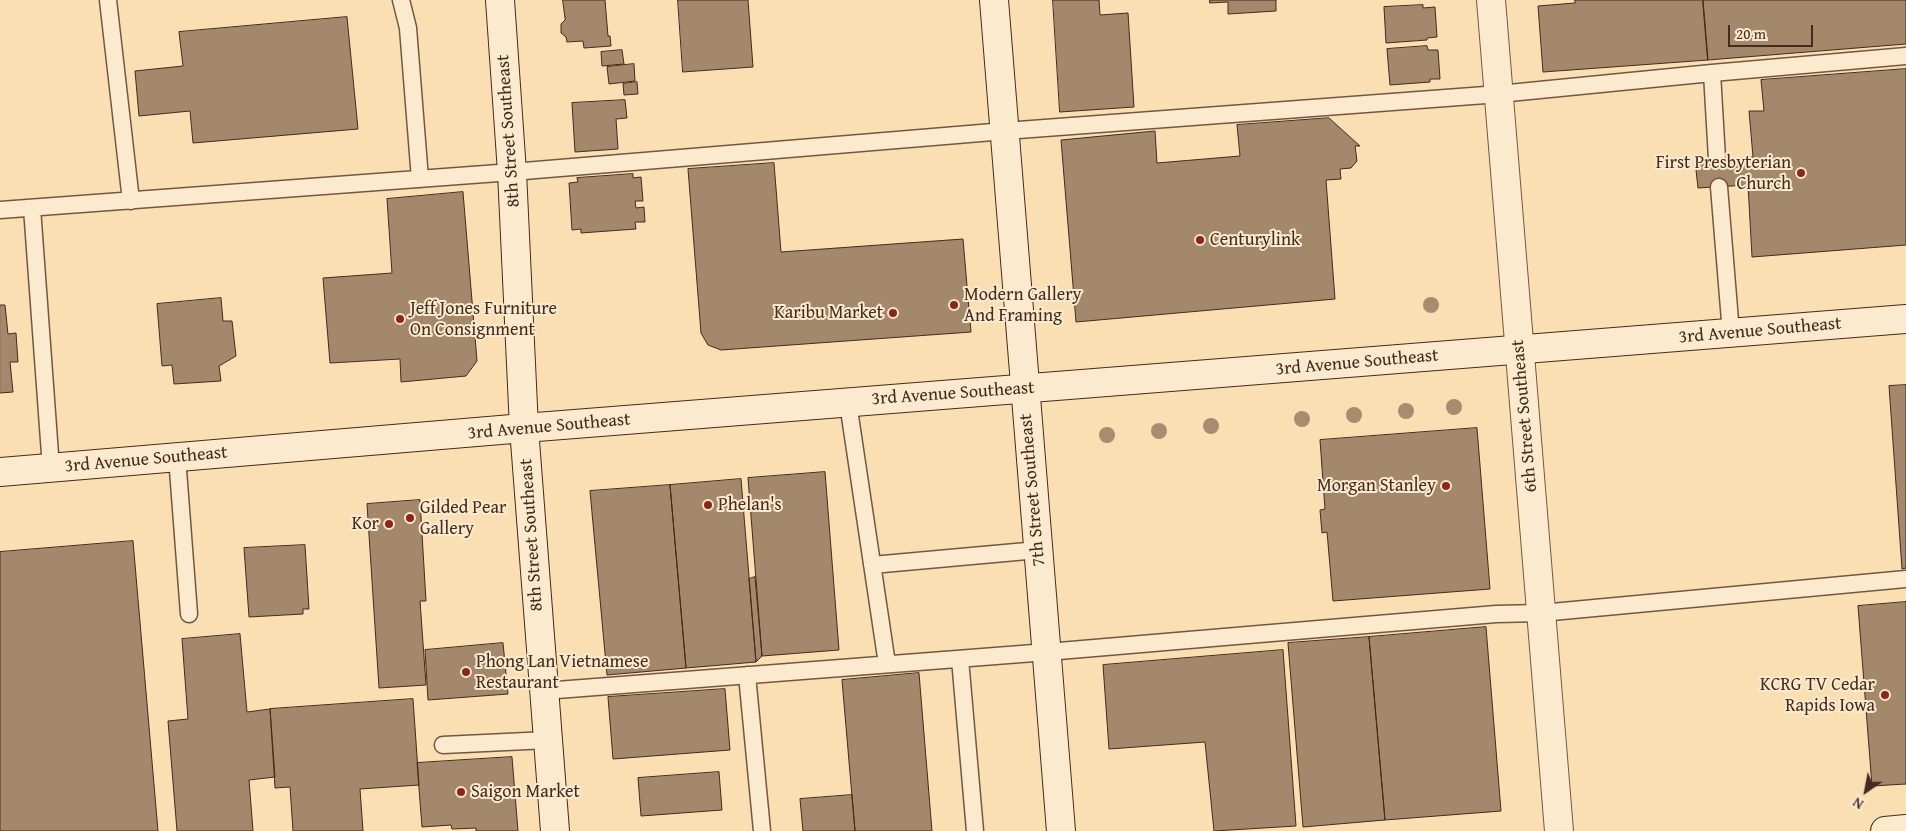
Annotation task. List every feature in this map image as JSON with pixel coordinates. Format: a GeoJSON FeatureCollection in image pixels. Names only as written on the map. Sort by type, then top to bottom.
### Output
{"type":"FeatureCollection","features":[{"type":"Feature","properties":{"kind":"main road","name":"8th Street Southeast"},"geometry":{"type":"LineString","coordinates":[[500,0],[512,172],[524,428],[555,831]]}},
{"type":"Feature","properties":{"kind":"main road","name":"7th Street Southeast"},"geometry":{"type":"LineString","coordinates":[[994,0],[1061,831]]}},
{"type":"Feature","properties":{"kind":"main road","name":"6th Street Southeast"},"geometry":{"type":"LineString","coordinates":[[1491,0],[1558,831]]}},
{"type":"Feature","properties":{"kind":"main road","name":"3rd Avenue Southeast"},"geometry":{"type":"LineString","coordinates":[[0,472],[524,428],[1906,319]]}},
{"type":"Feature","properties":{"kind":"main road"},"geometry":{"type":"LineString","coordinates":[[1885,831],[1906,829]]}},
{"type":"Feature","properties":{"kind":"lane"},"geometry":{"type":"LineString","coordinates":[[108,0],[131,201]]}},
{"type":"Feature","properties":{"kind":"lane"},"geometry":{"type":"LineString","coordinates":[[401,0],[408,28],[420,179]]}},
{"type":"Feature","properties":{"kind":"lane"},"geometry":{"type":"LineString","coordinates":[[0,210],[512,172],[1005,131],[1499,94],[1906,56]]}},
{"type":"Feature","properties":{"kind":"lane"},"geometry":{"type":"LineString","coordinates":[[1712,73],[1717,159]]}},
{"type":"Feature","properties":{"kind":"lane"},"geometry":{"type":"LineString","coordinates":[[1719,186],[1731,333]]}},
{"type":"Feature","properties":{"kind":"lane"},"geometry":{"type":"LineString","coordinates":[[32,208],[50,468]]}},
{"type":"Feature","properties":{"kind":"lane"},"geometry":{"type":"LineString","coordinates":[[848,403],[887,664]]}},
{"type":"Feature","properties":{"kind":"lane"},"geometry":{"type":"LineString","coordinates":[[177,457],[189,614]]}},
{"type":"Feature","properties":{"kind":"lane"},"geometry":{"type":"LineString","coordinates":[[872,565],[1038,550]]}},
{"type":"Feature","properties":{"kind":"lane"},"geometry":{"type":"LineString","coordinates":[[544,691],[1486,615],[1541,613],[1906,579]]}},
{"type":"Feature","properties":{"kind":"lane"},"geometry":{"type":"LineString","coordinates":[[960,658],[975,831]]}},
{"type":"Feature","properties":{"kind":"lane"},"geometry":{"type":"LineString","coordinates":[[747,675],[762,831]]}},
{"type":"Feature","properties":{"kind":"lane"},"geometry":{"type":"LineString","coordinates":[[443,745],[548,740]]}},
{"type":"Feature","properties":{"kind":"building"},"geometry":{"type":"Polygon","coordinates":[[[563,0],[605,0],[608,36],[610,36],[611,46],[584,48],[583,41],[567,42],[566,37],[561,33],[561,24],[565,20],[563,0]]]}},
{"type":"Feature","properties":{"kind":"building"},"geometry":{"type":"Polygon","coordinates":[[[678,0],[748,0],[753,67],[683,72],[678,0]]]}},
{"type":"Feature","properties":{"kind":"building"},"geometry":{"type":"Polygon","coordinates":[[[1053,0],[1099,0],[1100,15],[1128,13],[1134,107],[1060,112],[1053,0]]]}},
{"type":"Feature","properties":{"kind":"building"},"geometry":{"type":"Polygon","coordinates":[[[1210,0],[1276,0],[1276,11],[1228,14],[1228,2],[1210,3],[1210,0]]]}},
{"type":"Feature","properties":{"kind":"building"},"geometry":{"type":"Polygon","coordinates":[[[1575,0],[1703,0],[1708,60],[1543,72],[1538,6],[1575,3],[1575,0]]]}},
{"type":"Feature","properties":{"kind":"building"},"geometry":{"type":"Polygon","coordinates":[[[1703,0],[1906,0],[1906,44],[1708,60],[1703,0]]]}},
{"type":"Feature","properties":{"kind":"building"},"geometry":{"type":"Polygon","coordinates":[[[1423,5],[1423,8],[1435,7],[1437,37],[1427,38],[1427,40],[1386,43],[1384,7],[1423,5]]]}},
{"type":"Feature","properties":{"kind":"building"},"geometry":{"type":"Polygon","coordinates":[[[347,17],[358,129],[193,143],[190,111],[139,116],[135,71],[183,66],[179,32],[347,17]]]}},
{"type":"Feature","properties":{"kind":"building"},"geometry":{"type":"Polygon","coordinates":[[[1427,46],[1428,50],[1438,50],[1440,79],[1430,79],[1430,82],[1390,85],[1387,49],[1427,46]]]}},
{"type":"Feature","properties":{"kind":"building"},"geometry":{"type":"Polygon","coordinates":[[[622,50],[624,64],[602,66],[601,52],[622,50]]]}},
{"type":"Feature","properties":{"kind":"building"},"geometry":{"type":"Polygon","coordinates":[[[634,64],[635,81],[609,84],[607,67],[634,64]]]}},
{"type":"Feature","properties":{"kind":"building","name":"First Presbyterian Church"},"geometry":{"type":"Polygon","coordinates":[[[1906,69],[1906,245],[1752,257],[1748,185],[1698,188],[1695,161],[1753,157],[1749,111],[1764,111],[1761,80],[1906,69]]]}},
{"type":"Feature","properties":{"kind":"building"},"geometry":{"type":"Polygon","coordinates":[[[637,82],[638,94],[624,95],[623,84],[637,82]]]}},
{"type":"Feature","properties":{"kind":"building"},"geometry":{"type":"Polygon","coordinates":[[[625,100],[627,118],[616,119],[618,149],[575,152],[572,103],[625,100]]]}},
{"type":"Feature","properties":{"kind":"building","name":"Centurylink"},"geometry":{"type":"Polygon","coordinates":[[[1329,118],[1360,146],[1355,146],[1357,161],[1351,168],[1340,169],[1341,179],[1326,180],[1335,299],[1076,322],[1061,140],[1155,131],[1157,163],[1240,156],[1237,125],[1329,118]]]}},
{"type":"Feature","properties":{"kind":"building"},"geometry":{"type":"Polygon","coordinates":[[[774,163],[781,252],[963,239],[971,332],[721,350],[708,345],[701,333],[688,169],[774,163]]]}},
{"type":"Feature","properties":{"kind":"building"},"geometry":{"type":"Polygon","coordinates":[[[633,174],[633,178],[641,177],[643,201],[635,201],[636,208],[644,207],[645,222],[635,222],[636,229],[581,233],[581,229],[572,230],[569,183],[578,182],[577,178],[633,174]]]}},
{"type":"Feature","properties":{"kind":"building","name":"Jeff Jones Furniture On Consignment"},"geometry":{"type":"Polygon","coordinates":[[[463,192],[477,361],[466,376],[401,382],[400,359],[330,363],[323,278],[392,273],[387,199],[463,192]]]}},
{"type":"Feature","properties":{"kind":"building"},"geometry":{"type":"Polygon","coordinates":[[[221,298],[223,321],[232,321],[236,356],[219,366],[221,381],[174,384],[172,365],[162,366],[157,304],[221,298]]]}},
{"type":"Feature","properties":{"kind":"building"},"geometry":{"type":"Polygon","coordinates":[[[0,305],[5,305],[8,334],[16,333],[18,362],[10,362],[13,392],[0,393],[0,305]]]}},
{"type":"Feature","properties":{"kind":"building"},"geometry":{"type":"Polygon","coordinates":[[[1906,385],[1906,568],[1902,569],[1889,386],[1906,385]]]}},
{"type":"Feature","properties":{"kind":"building"},"geometry":{"type":"Polygon","coordinates":[[[1477,428],[1490,589],[1333,601],[1327,532],[1322,533],[1320,510],[1325,509],[1320,440],[1477,428]]]}},
{"type":"Feature","properties":{"kind":"building"},"geometry":{"type":"Polygon","coordinates":[[[825,472],[839,650],[762,656],[748,478],[825,472]]]}},
{"type":"Feature","properties":{"kind":"building"},"geometry":{"type":"Polygon","coordinates":[[[741,479],[756,662],[686,668],[670,485],[741,479]]]}},
{"type":"Feature","properties":{"kind":"building"},"geometry":{"type":"Polygon","coordinates":[[[670,485],[686,668],[607,675],[590,491],[670,485]]]}},
{"type":"Feature","properties":{"kind":"building"},"geometry":{"type":"Polygon","coordinates":[[[420,500],[426,601],[420,601],[426,685],[379,688],[367,504],[420,500]]]}},
{"type":"Feature","properties":{"kind":"building"},"geometry":{"type":"Polygon","coordinates":[[[133,541],[158,831],[0,831],[0,552],[133,541]]]}},
{"type":"Feature","properties":{"kind":"building"},"geometry":{"type":"Polygon","coordinates":[[[305,545],[309,609],[303,609],[303,614],[249,617],[244,548],[305,545]]]}},
{"type":"Feature","properties":{"kind":"building"},"geometry":{"type":"Polygon","coordinates":[[[755,577],[762,656],[756,662],[749,579],[755,577]]]}},
{"type":"Feature","properties":{"kind":"building","name":"KCRG TV Cedar Rapids Iowa"},"geometry":{"type":"Polygon","coordinates":[[[1906,602],[1906,784],[1872,786],[1858,606],[1906,602]]]}},
{"type":"Feature","properties":{"kind":"building"},"geometry":{"type":"Polygon","coordinates":[[[1486,627],[1501,811],[1385,820],[1369,637],[1486,627]]]}},
{"type":"Feature","properties":{"kind":"building"},"geometry":{"type":"Polygon","coordinates":[[[240,634],[247,712],[270,709],[275,777],[249,780],[253,831],[177,831],[168,721],[188,719],[182,639],[240,634]]]}},
{"type":"Feature","properties":{"kind":"building"},"geometry":{"type":"Polygon","coordinates":[[[1369,637],[1385,820],[1303,827],[1288,643],[1369,637]]]}},
{"type":"Feature","properties":{"kind":"building","name":"Phong Lan Vietnamese Restaurant"},"geometry":{"type":"Polygon","coordinates":[[[503,643],[508,694],[428,700],[425,650],[503,643]]]}},
{"type":"Feature","properties":{"kind":"building"},"geometry":{"type":"Polygon","coordinates":[[[1283,650],[1296,826],[1214,831],[1205,742],[1109,749],[1103,665],[1283,650]]]}},
{"type":"Feature","properties":{"kind":"building"},"geometry":{"type":"Polygon","coordinates":[[[919,673],[932,831],[855,831],[842,680],[919,673]]]}},
{"type":"Feature","properties":{"kind":"building"},"geometry":{"type":"Polygon","coordinates":[[[725,689],[730,750],[613,759],[608,697],[725,689]]]}},
{"type":"Feature","properties":{"kind":"building"},"geometry":{"type":"Polygon","coordinates":[[[413,699],[419,785],[360,789],[363,831],[293,831],[290,787],[275,788],[270,709],[413,699]]]}},
{"type":"Feature","properties":{"kind":"building"},"geometry":{"type":"Polygon","coordinates":[[[512,757],[518,831],[476,831],[476,828],[452,829],[451,825],[422,827],[417,763],[512,757]]]}},
{"type":"Feature","properties":{"kind":"building"},"geometry":{"type":"Polygon","coordinates":[[[719,772],[722,810],[641,816],[638,778],[719,772]]]}},
{"type":"Feature","properties":{"kind":"building"},"geometry":{"type":"Polygon","coordinates":[[[852,795],[855,831],[803,831],[800,799],[852,795]]]}},
{"type":"Feature","properties":{"kind":"place","name":"First Presbyterian Church"},"geometry":{"type":"Point","coordinates":[1801,173]}},
{"type":"Feature","properties":{"kind":"place","name":"Centurylink"},"geometry":{"type":"Point","coordinates":[1200,240]}},
{"type":"Feature","properties":{"kind":"place","name":"Modern Gallery And Framing"},"geometry":{"type":"Point","coordinates":[954,305]}},
{"type":"Feature","properties":{"kind":"place","name":"Karibu Market"},"geometry":{"type":"Point","coordinates":[893,313]}},
{"type":"Feature","properties":{"kind":"place","name":"Jeff Jones Furniture On Consignment"},"geometry":{"type":"Point","coordinates":[400,319]}},
{"type":"Feature","properties":{"kind":"place","name":"Morgan Stanley"},"geometry":{"type":"Point","coordinates":[1446,486]}},
{"type":"Feature","properties":{"kind":"place","name":"Phelan's"},"geometry":{"type":"Point","coordinates":[708,505]}},
{"type":"Feature","properties":{"kind":"place","name":"Gilded Pear Gallery"},"geometry":{"type":"Point","coordinates":[410,518]}},
{"type":"Feature","properties":{"kind":"place","name":"Kor"},"geometry":{"type":"Point","coordinates":[389,524]}},
{"type":"Feature","properties":{"kind":"place","name":"Phong Lan Vietnamese Restaurant"},"geometry":{"type":"Point","coordinates":[466,672]}},
{"type":"Feature","properties":{"kind":"place","name":"KCRG TV Cedar Rapids Iowa"},"geometry":{"type":"Point","coordinates":[1885,695]}},
{"type":"Feature","properties":{"kind":"place","name":"Saigon Market"},"geometry":{"type":"Point","coordinates":[461,792]}}]}
